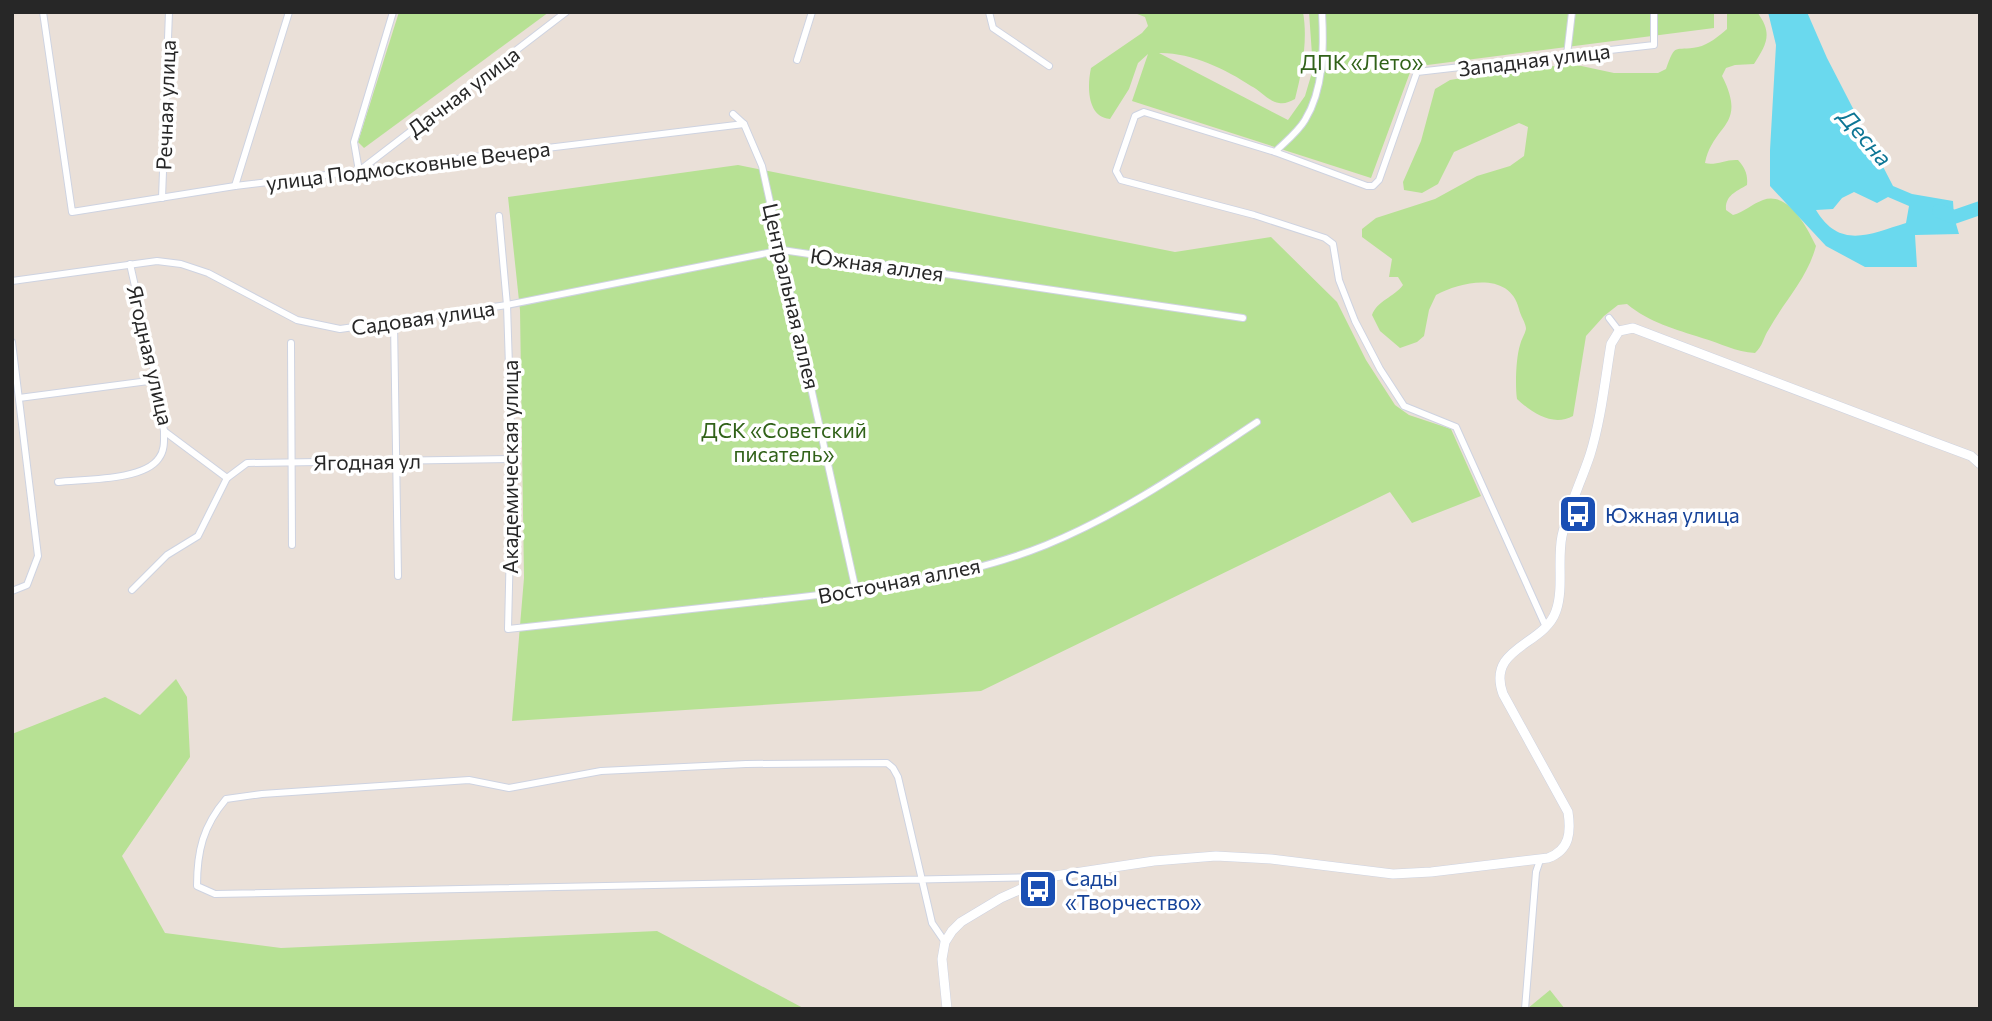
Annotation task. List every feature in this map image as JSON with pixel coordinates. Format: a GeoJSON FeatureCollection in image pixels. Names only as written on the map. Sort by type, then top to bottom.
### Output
{"type":"FeatureCollection","features":[{"type":"Feature","properties":{"kind":"street","name":"улица Подмосковные Вечера"},"geometry":{"type":"LineString","coordinates":[[43,12],[72,212],[235,186],[744,124]]}},
{"type":"Feature","properties":{"kind":"street","name":"Речная улица"},"geometry":{"type":"LineString","coordinates":[[162,198],[169,12]]}},
{"type":"Feature","properties":{"kind":"street"},"geometry":{"type":"LineString","coordinates":[[235,186],[246,158],[289,12]]}},
{"type":"Feature","properties":{"kind":"street"},"geometry":{"type":"LineString","coordinates":[[359,171],[354,142],[393,12]]}},
{"type":"Feature","properties":{"kind":"street","name":"Дачная улица"},"geometry":{"type":"LineString","coordinates":[[359,171],[566,12]]}},
{"type":"Feature","properties":{"kind":"street"},"geometry":{"type":"LineString","coordinates":[[797,60],[811,12]]}},
{"type":"Feature","properties":{"kind":"street"},"geometry":{"type":"LineString","coordinates":[[989,12],[993,28],[1049,66]]}},
{"type":"Feature","properties":{"kind":"street"},"geometry":{"type":"LineString","coordinates":[[1322,12],[1323,59],[1314,101],[1304,122],[1275,152],[1144,112],[1135,116],[1116,171],[1121,180],[1254,215],[1325,238],[1333,244],[1339,280],[1354,321],[1380,369],[1404,406],[1456,427],[1546,627]]}},
{"type":"Feature","properties":{"kind":"street"},"geometry":{"type":"LineString","coordinates":[[1567,55],[1572,12]]}},
{"type":"Feature","properties":{"kind":"street","name":"Западная улица"},"geometry":{"type":"LineString","coordinates":[[1275,152],[1373,186],[1379,180],[1417,72],[1654,45],[1654,12]]}},
{"type":"Feature","properties":{"kind":"street"},"geometry":{"type":"LineString","coordinates":[[733,114],[744,124]]}},
{"type":"Feature","properties":{"kind":"street","name":"Центральная аллея"},"geometry":{"type":"LineString","coordinates":[[744,124],[762,166],[856,591]]}},
{"type":"Feature","properties":{"kind":"street","name":"Академическая улица"},"geometry":{"type":"LineString","coordinates":[[499,216],[510,304],[512,459],[508,629]]}},
{"type":"Feature","properties":{"kind":"street","name":"Южная аллея"},"geometry":{"type":"LineString","coordinates":[[510,304],[782,250],[1243,318]]}},
{"type":"Feature","properties":{"kind":"street","name":"Садовая улица"},"geometry":{"type":"LineString","coordinates":[[12,281],[157,261],[181,264],[208,273],[297,320],[340,329],[510,304]]}},
{"type":"Feature","properties":{"kind":"street","name":"Ягодная улица"},"geometry":{"type":"LineString","coordinates":[[130,264],[156,380],[164,431],[227,478]]}},
{"type":"Feature","properties":{"kind":"street"},"geometry":{"type":"LineString","coordinates":[[1609,317],[1619,331]]}},
{"type":"Feature","properties":{"kind":"street"},"geometry":{"type":"LineString","coordinates":[[394,321],[398,576]]}},
{"type":"Feature","properties":{"kind":"street"},"geometry":{"type":"LineString","coordinates":[[945,942],[932,923],[922,880],[898,777],[887,763],[746,764],[601,771],[509,788],[469,780],[262,794],[226,799],[214,814],[197,856],[197,886],[215,894],[922,880],[1048,877],[1154,861],[1216,856],[1271,859],[1393,874],[1540,860],[1555,856],[1566,844],[1570,833],[1568,812],[1503,694],[1500,680],[1506,659],[1546,627],[1556,611],[1560,543],[1591,452],[1611,344],[1619,331],[1633,328],[1971,456],[1980,464]]}},
{"type":"Feature","properties":{"kind":"street"},"geometry":{"type":"LineString","coordinates":[[12,342],[38,556],[27,585],[12,592]]}},
{"type":"Feature","properties":{"kind":"street"},"geometry":{"type":"LineString","coordinates":[[291,343],[292,545]]}},
{"type":"Feature","properties":{"kind":"street"},"geometry":{"type":"LineString","coordinates":[[19,398],[156,380]]}},
{"type":"Feature","properties":{"kind":"street","name":"Восточная аллея"},"geometry":{"type":"LineString","coordinates":[[508,629],[856,591],[975,567],[1045,545],[1110,515],[1166,482],[1256,422]]}},
{"type":"Feature","properties":{"kind":"street"},"geometry":{"type":"LineString","coordinates":[[58,482],[148,469],[159,459],[162,452],[164,431]]}},
{"type":"Feature","properties":{"kind":"street","name":"Ягодная ул"},"geometry":{"type":"LineString","coordinates":[[227,478],[247,463],[512,459]]}},
{"type":"Feature","properties":{"kind":"street"},"geometry":{"type":"LineString","coordinates":[[132,590],[167,555],[198,536],[227,478]]}},
{"type":"Feature","properties":{"kind":"street"},"geometry":{"type":"LineString","coordinates":[[1525,1009],[1536,872],[1540,860]]}},
{"type":"Feature","properties":{"kind":"street"},"geometry":{"type":"LineString","coordinates":[[948,1008],[942,959],[945,942],[952,931],[1001,898],[1048,877]]}},
{"type":"Feature","properties":{"kind":"green space"},"geometry":{"type":"Polygon","coordinates":[[[399,12],[549,12],[364,148],[358,142],[399,12]]]}},
{"type":"Feature","properties":{"kind":"green space","name":"ДПК «Лето»"},"geometry":{"type":"Polygon","coordinates":[[[1132,12],[1303,12],[1305,45],[1302,67],[1295,99],[1287,102],[1271,100],[1255,88],[1207,63],[1183,55],[1159,53],[1288,120],[1305,96],[1313,69],[1309,12],[1714,12],[1714,28],[1412,67],[1371,178],[1132,101],[1148,54],[1138,63],[1129,89],[1110,119],[1102,117],[1090,100],[1091,68],[1148,26],[1145,17],[1132,12]]]}},
{"type":"Feature","properties":{"kind":"green space"},"geometry":{"type":"Polygon","coordinates":[[[1727,12],[1757,12],[1767,32],[1765,44],[1754,64],[1726,68],[1722,76],[1729,93],[1730,115],[1709,150],[1705,163],[1738,160],[1746,171],[1747,185],[1729,198],[1726,210],[1733,215],[1763,200],[1781,201],[1796,212],[1816,246],[1801,279],[1755,353],[1672,328],[1654,321],[1627,304],[1618,305],[1586,336],[1573,416],[1558,420],[1543,417],[1517,399],[1518,357],[1526,329],[1514,297],[1496,284],[1471,283],[1436,295],[1429,310],[1424,336],[1417,342],[1400,348],[1380,331],[1372,315],[1374,310],[1403,285],[1398,277],[1389,277],[1392,259],[1362,237],[1362,229],[1376,218],[1435,199],[1477,176],[1510,166],[1524,156],[1528,127],[1519,123],[1454,152],[1438,184],[1422,193],[1404,190],[1403,182],[1421,141],[1435,89],[1450,80],[1572,64],[1614,73],[1658,73],[1666,69],[1677,49],[1702,46],[1727,29],[1727,12]]]}},
{"type":"Feature","properties":{"kind":"green space","name":"ДСК «Советский писатель»"},"geometry":{"type":"Polygon","coordinates":[[[738,165],[1175,252],[1271,237],[1337,302],[1366,360],[1395,405],[1409,415],[1451,429],[1481,496],[1412,523],[1390,492],[981,691],[512,721],[524,578],[520,310],[508,197],[738,165]]]}},
{"type":"Feature","properties":{"kind":"green space"},"geometry":{"type":"Polygon","coordinates":[[[176,679],[187,697],[190,757],[122,856],[165,933],[281,948],[657,931],[805,1009],[12,1009],[12,734],[105,697],[140,715],[176,679]]]}},
{"type":"Feature","properties":{"kind":"green space"},"geometry":{"type":"Polygon","coordinates":[[[1550,990],[1565,1009],[1527,1009],[1550,990]]]}},
{"type":"Feature","properties":{"kind":"water"},"geometry":{"type":"Polygon","coordinates":[[[1768,12],[1807,12],[1827,58],[1893,186],[1912,194],[1953,201],[1959,234],[1915,235],[1917,267],[1865,267],[1826,246],[1770,186],[1776,45],[1768,12]],[[1854,192],[1842,198],[1833,209],[1816,210],[1825,222],[1846,235],[1868,234],[1906,223],[1909,206],[1888,197],[1877,203],[1854,192]]]}},
{"type":"Feature","properties":{"kind":"waterway","name":"Десна"},"geometry":{"type":"LineString","coordinates":[[1939,211],[1954,217],[1980,208]]}},
{"type":"Feature","properties":{"kind":"place","name":"Южная улица"},"geometry":{"type":"Point","coordinates":[1578,514]}},
{"type":"Feature","properties":{"kind":"place","name":"Сады «Творчество»"},"geometry":{"type":"Point","coordinates":[1038,889]}}]}
